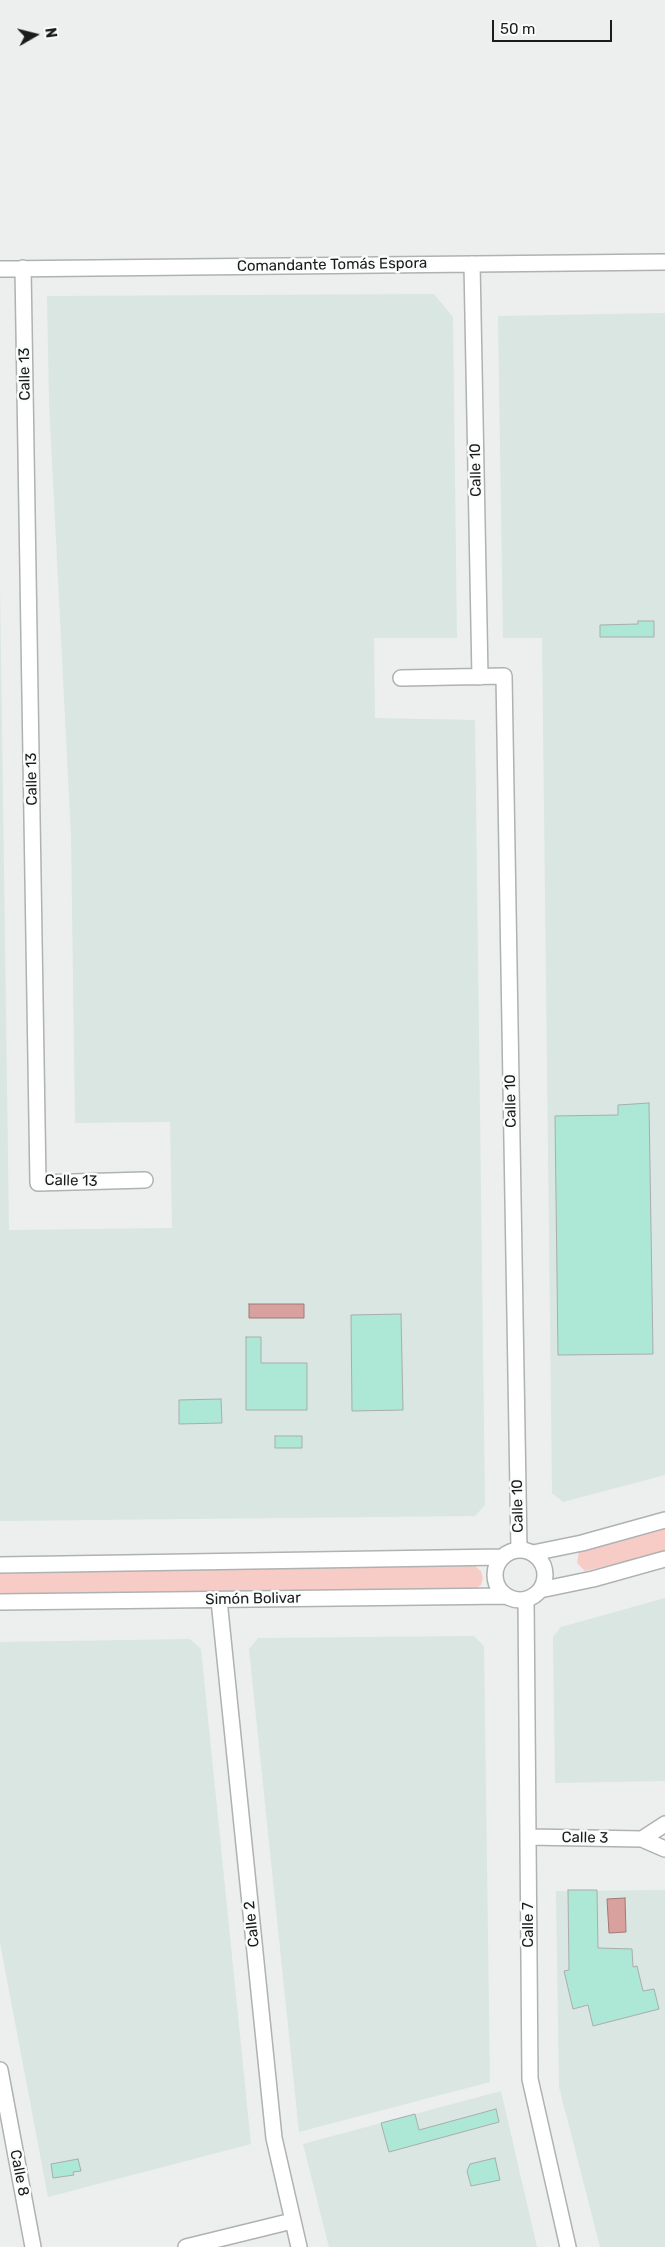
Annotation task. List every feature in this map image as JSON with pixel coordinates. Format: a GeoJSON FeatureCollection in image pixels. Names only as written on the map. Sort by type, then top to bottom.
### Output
{"type":"FeatureCollection","features":[{"type":"Feature","properties":{"kind":"street","name":"Comandante Tomás Espora"},"geometry":{"type":"LineString","coordinates":[[0,269],[665,262]]}},
{"type":"Feature","properties":{"kind":"street","name":"Calle 10"},"geometry":{"type":"LineString","coordinates":[[472,264],[480,677]]}},
{"type":"Feature","properties":{"kind":"street","name":"Calle 13"},"geometry":{"type":"LineString","coordinates":[[23,268],[38,1183],[145,1180]]}},
{"type":"Feature","properties":{"kind":"street","name":"Calle 10"},"geometry":{"type":"LineString","coordinates":[[401,678],[504,676],[526,1551]]}},
{"type":"Feature","properties":{"kind":"street"},"geometry":{"type":"LineString","coordinates":[[0,1564],[502,1557],[510,1552],[575,1545],[665,1520]]}},
{"type":"Feature","properties":{"kind":"street"},"geometry":{"type":"LineString","coordinates":[[526,1551],[540,1558],[546,1574],[540,1590]]}},
{"type":"Feature","properties":{"kind":"street"},"geometry":{"type":"LineString","coordinates":[[502,1557],[495,1573],[496,1582],[500,1590],[513,1599],[526,1599],[540,1590],[593,1579],[665,1559]]}},
{"type":"Feature","properties":{"kind":"street","name":"Simón Bolivar"},"geometry":{"type":"LineString","coordinates":[[0,1602],[507,1596]]}},
{"type":"Feature","properties":{"kind":"street","name":"Calle 7"},"geometry":{"type":"LineString","coordinates":[[526,1599],[530,2079],[568,2247]]}},
{"type":"Feature","properties":{"kind":"street","name":"Calle 2"},"geometry":{"type":"LineString","coordinates":[[218,1600],[274,2138],[299,2247]]}},
{"type":"Feature","properties":{"kind":"street"},"geometry":{"type":"LineString","coordinates":[[642,1839],[665,1824]]}},
{"type":"Feature","properties":{"kind":"street","name":"Calle 3"},"geometry":{"type":"LineString","coordinates":[[528,1837],[642,1839],[665,1849]]}},
{"type":"Feature","properties":{"kind":"street","name":"Calle 8"},"geometry":{"type":"LineString","coordinates":[[0,2070],[33,2247]]}},
{"type":"Feature","properties":{"kind":"street"},"geometry":{"type":"LineString","coordinates":[[186,2247],[292,2221]]}},
{"type":"Feature","properties":{"kind":"shaded area"},"geometry":{"type":"Polygon","coordinates":[[[434,294],[453,317],[457,638],[374,638],[375,718],[475,720],[485,1505],[475,1516],[0,1521],[0,584],[9,1230],[172,1228],[170,1122],[75,1123],[71,836],[49,402],[47,296],[434,294]]]}},
{"type":"Feature","properties":{"kind":"shaded area"},"geometry":{"type":"Polygon","coordinates":[[[665,313],[665,1475],[563,1502],[552,1493],[542,638],[503,638],[498,316],[665,313]]]}},
{"type":"Feature","properties":{"kind":"shaded area"},"geometry":{"type":"Polygon","coordinates":[[[249,1304],[304,1304],[304,1318],[249,1318],[249,1304]]]}},
{"type":"Feature","properties":{"kind":"shaded area"},"geometry":{"type":"Polygon","coordinates":[[[665,1528],[665,1552],[585,1571],[577,1563],[579,1551],[665,1528]]]}},
{"type":"Feature","properties":{"kind":"shaded area"},"geometry":{"type":"Polygon","coordinates":[[[475,1566],[481,1571],[483,1578],[481,1585],[475,1589],[0,1594],[0,1571],[475,1566]]]}},
{"type":"Feature","properties":{"kind":"shaded area"},"geometry":{"type":"Polygon","coordinates":[[[665,1598],[665,1781],[555,1783],[553,1637],[561,1627],[665,1598]]]}},
{"type":"Feature","properties":{"kind":"shaded area"},"geometry":{"type":"Polygon","coordinates":[[[474,1636],[484,1646],[490,2082],[299,2132],[249,1649],[258,1638],[474,1636]]]}},
{"type":"Feature","properties":{"kind":"shaded area"},"geometry":{"type":"Polygon","coordinates":[[[190,1639],[201,1649],[251,2144],[48,2197],[0,1943],[0,1642],[190,1639]]]}},
{"type":"Feature","properties":{"kind":"shaded area"},"geometry":{"type":"Polygon","coordinates":[[[665,1890],[665,2247],[600,2247],[559,2087],[556,1891],[665,1890]]]}},
{"type":"Feature","properties":{"kind":"shaded area"},"geometry":{"type":"Polygon","coordinates":[[[625,1898],[626,1932],[609,1933],[607,1899],[625,1898]]]}},
{"type":"Feature","properties":{"kind":"shaded area"},"geometry":{"type":"Polygon","coordinates":[[[501,2091],[537,2247],[329,2247],[303,2144],[501,2091]]]}},
{"type":"Feature","properties":{"kind":"building"},"geometry":{"type":"Polygon","coordinates":[[[638,621],[654,621],[654,637],[600,637],[600,625],[638,624],[638,621]]]}},
{"type":"Feature","properties":{"kind":"building"},"geometry":{"type":"Polygon","coordinates":[[[649,1103],[653,1354],[558,1355],[555,1116],[618,1115],[618,1105],[649,1103]]]}},
{"type":"Feature","properties":{"kind":"building"},"geometry":{"type":"Polygon","coordinates":[[[401,1314],[403,1410],[352,1411],[351,1315],[401,1314]]]}},
{"type":"Feature","properties":{"kind":"building"},"geometry":{"type":"Polygon","coordinates":[[[246,1337],[261,1337],[261,1363],[307,1363],[307,1410],[246,1410],[246,1337]]]}},
{"type":"Feature","properties":{"kind":"building"},"geometry":{"type":"Polygon","coordinates":[[[221,1399],[222,1423],[179,1424],[179,1400],[221,1399]]]}},
{"type":"Feature","properties":{"kind":"building"},"geometry":{"type":"Polygon","coordinates":[[[275,1436],[302,1436],[302,1448],[275,1448],[275,1436]]]}},
{"type":"Feature","properties":{"kind":"building"},"geometry":{"type":"Polygon","coordinates":[[[568,1890],[597,1890],[598,1948],[632,1949],[633,1967],[637,1966],[643,1991],[654,1989],[659,2009],[593,2026],[588,2005],[573,2009],[564,1971],[569,1970],[568,1890]]]}},
{"type":"Feature","properties":{"kind":"building"},"geometry":{"type":"Polygon","coordinates":[[[496,2109],[499,2122],[389,2152],[381,2123],[415,2114],[419,2130],[496,2109]]]}},
{"type":"Feature","properties":{"kind":"building"},"geometry":{"type":"Polygon","coordinates":[[[495,2158],[500,2180],[471,2186],[467,2171],[470,2164],[495,2158]]]}},
{"type":"Feature","properties":{"kind":"building"},"geometry":{"type":"Polygon","coordinates":[[[78,2159],[81,2171],[73,2172],[74,2175],[53,2178],[51,2164],[78,2159]]]}}]}
